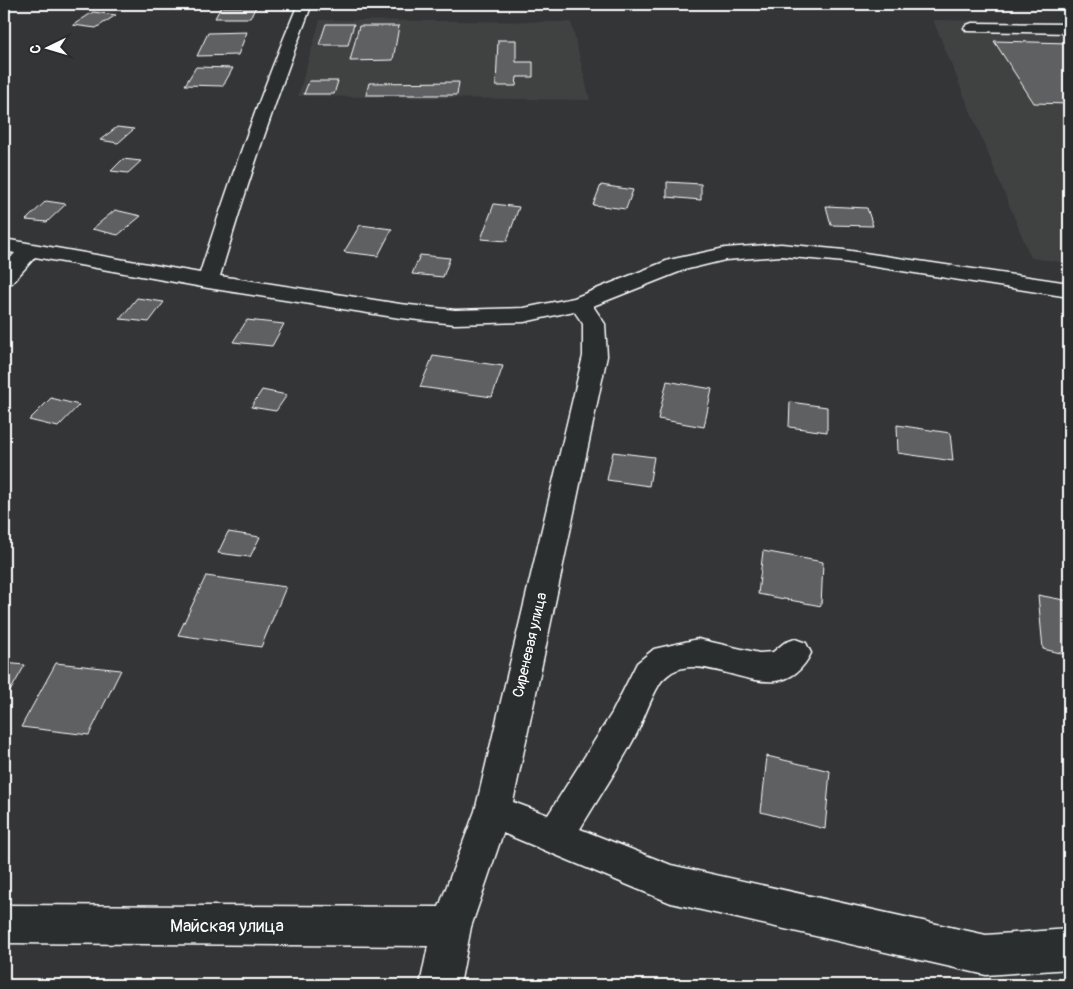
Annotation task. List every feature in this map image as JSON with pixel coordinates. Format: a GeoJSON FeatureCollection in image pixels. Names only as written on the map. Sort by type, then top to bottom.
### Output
{"type":"FeatureCollection","features":[{"type":"Feature","properties":{"kind":"street"},"geometry":{"type":"LineString","coordinates":[[208,281],[238,184],[277,73],[305,4]]}},
{"type":"Feature","properties":{"kind":"street"},"geometry":{"type":"LineString","coordinates":[[972,28],[1069,29]]}},
{"type":"Feature","properties":{"kind":"street"},"geometry":{"type":"LineString","coordinates":[[4,244],[208,281],[400,311],[455,317],[524,315],[580,303],[677,265],[725,254],[781,250],[844,256],[1069,290]]}},
{"type":"Feature","properties":{"kind":"street"},"geometry":{"type":"LineString","coordinates":[[4,278],[30,249]]}},
{"type":"Feature","properties":{"kind":"street","name":"Сиреневая улица"},"geometry":{"type":"LineString","coordinates":[[440,985],[451,927],[493,811],[595,356],[594,324],[580,303]]}},
{"type":"Feature","properties":{"kind":"street"},"geometry":{"type":"LineString","coordinates":[[555,837],[624,724],[648,674],[665,659],[698,653],[759,667],[780,666],[795,653]]}},
{"type":"Feature","properties":{"kind":"street"},"geometry":{"type":"LineString","coordinates":[[493,811],[671,884],[986,954],[1069,949]]}},
{"type":"Feature","properties":{"kind":"street","name":"Майская улица"},"geometry":{"type":"LineString","coordinates":[[4,924],[451,927]]}},
{"type":"Feature","properties":{"kind":"shaded area"},"geometry":{"type":"Polygon","coordinates":[[[320,20],[571,22],[590,100],[298,96],[320,20]]]}},
{"type":"Feature","properties":{"kind":"shaded area"},"geometry":{"type":"Polygon","coordinates":[[[933,20],[1069,22],[1069,263],[1031,258],[933,20]]]}},
{"type":"Feature","properties":{"kind":"building"},"geometry":{"type":"Polygon","coordinates":[[[349,4],[400,4],[399,6],[349,4]]]}},
{"type":"Feature","properties":{"kind":"building"},"geometry":{"type":"Polygon","coordinates":[[[221,7],[256,7],[250,18],[215,18],[221,7]]]}},
{"type":"Feature","properties":{"kind":"building"},"geometry":{"type":"Polygon","coordinates":[[[93,12],[116,15],[96,28],[73,25],[93,12]]]}},
{"type":"Feature","properties":{"kind":"building"},"geometry":{"type":"Polygon","coordinates":[[[326,24],[354,24],[348,45],[319,45],[326,24]]]}},
{"type":"Feature","properties":{"kind":"building"},"geometry":{"type":"Polygon","coordinates":[[[359,26],[399,26],[393,60],[350,61],[359,26]]]}},
{"type":"Feature","properties":{"kind":"building"},"geometry":{"type":"Polygon","coordinates":[[[247,32],[238,55],[197,56],[208,33],[247,32]]]}},
{"type":"Feature","properties":{"kind":"building"},"geometry":{"type":"Polygon","coordinates":[[[498,40],[516,40],[516,62],[533,62],[533,77],[517,77],[516,86],[496,86],[498,40]]]}},
{"type":"Feature","properties":{"kind":"building"},"geometry":{"type":"Polygon","coordinates":[[[994,41],[1069,43],[1069,104],[1034,103],[994,41]]]}},
{"type":"Feature","properties":{"kind":"building"},"geometry":{"type":"Polygon","coordinates":[[[196,67],[233,68],[223,86],[185,85],[196,67]]]}},
{"type":"Feature","properties":{"kind":"building"},"geometry":{"type":"Polygon","coordinates":[[[309,81],[338,81],[334,94],[304,94],[309,81]]]}},
{"type":"Feature","properties":{"kind":"building"},"geometry":{"type":"Polygon","coordinates":[[[459,82],[457,95],[366,95],[369,83],[459,82]]]}},
{"type":"Feature","properties":{"kind":"building"},"geometry":{"type":"Polygon","coordinates":[[[117,127],[134,129],[118,143],[100,140],[117,127]]]}},
{"type":"Feature","properties":{"kind":"building"},"geometry":{"type":"Polygon","coordinates":[[[123,159],[141,161],[128,173],[111,171],[123,159]]]}},
{"type":"Feature","properties":{"kind":"building"},"geometry":{"type":"Polygon","coordinates":[[[667,182],[701,184],[701,200],[667,197],[667,182]]]}},
{"type":"Feature","properties":{"kind":"building"},"geometry":{"type":"Polygon","coordinates":[[[601,185],[633,190],[626,209],[593,205],[601,185]]]}},
{"type":"Feature","properties":{"kind":"building"},"geometry":{"type":"Polygon","coordinates":[[[46,201],[66,204],[47,222],[26,220],[46,201]]]}},
{"type":"Feature","properties":{"kind":"building"},"geometry":{"type":"Polygon","coordinates":[[[494,204],[519,207],[507,241],[481,239],[494,204]]]}},
{"type":"Feature","properties":{"kind":"building"},"geometry":{"type":"Polygon","coordinates":[[[826,206],[867,208],[873,226],[831,225],[826,206]]]}},
{"type":"Feature","properties":{"kind":"building"},"geometry":{"type":"Polygon","coordinates":[[[115,210],[141,216],[118,235],[92,229],[115,210]]]}},
{"type":"Feature","properties":{"kind":"building"},"geometry":{"type":"Polygon","coordinates":[[[360,225],[392,229],[378,256],[344,252],[360,225]]]}},
{"type":"Feature","properties":{"kind":"building"},"geometry":{"type":"Polygon","coordinates":[[[420,255],[450,258],[443,277],[412,274],[420,255]]]}},
{"type":"Feature","properties":{"kind":"building"},"geometry":{"type":"Polygon","coordinates":[[[137,298],[164,302],[149,322],[120,319],[137,298]]]}},
{"type":"Feature","properties":{"kind":"building"},"geometry":{"type":"Polygon","coordinates":[[[247,320],[284,324],[272,346],[233,342],[247,320]]]}},
{"type":"Feature","properties":{"kind":"building"},"geometry":{"type":"Polygon","coordinates":[[[433,356],[503,366],[492,397],[420,387],[433,356]]]}},
{"type":"Feature","properties":{"kind":"building"},"geometry":{"type":"Polygon","coordinates":[[[667,381],[712,389],[704,427],[658,419],[667,381]]]}},
{"type":"Feature","properties":{"kind":"building"},"geometry":{"type":"Polygon","coordinates":[[[262,390],[287,395],[276,411],[251,407],[262,390]]]}},
{"type":"Feature","properties":{"kind":"building"},"geometry":{"type":"Polygon","coordinates":[[[51,398],[79,405],[58,427],[29,420],[51,398]]]}},
{"type":"Feature","properties":{"kind":"building"},"geometry":{"type":"Polygon","coordinates":[[[790,402],[827,407],[827,432],[789,427],[790,402]]]}},
{"type":"Feature","properties":{"kind":"building"},"geometry":{"type":"Polygon","coordinates":[[[897,425],[950,433],[953,461],[898,453],[897,425]]]}},
{"type":"Feature","properties":{"kind":"building"},"geometry":{"type":"Polygon","coordinates":[[[613,452],[654,457],[649,486],[607,480],[613,452]]]}},
{"type":"Feature","properties":{"kind":"building"},"geometry":{"type":"Polygon","coordinates":[[[228,532],[260,537],[250,557],[218,553],[228,532]]]}},
{"type":"Feature","properties":{"kind":"building"},"geometry":{"type":"Polygon","coordinates":[[[763,551],[823,562],[821,606],[758,594],[763,551]]]}},
{"type":"Feature","properties":{"kind":"building"},"geometry":{"type":"Polygon","coordinates":[[[206,576],[286,587],[261,647],[178,635],[206,576]]]}},
{"type":"Feature","properties":{"kind":"building"},"geometry":{"type":"Polygon","coordinates":[[[1038,595],[1069,601],[1069,655],[1043,649],[1038,595]]]}},
{"type":"Feature","properties":{"kind":"building"},"geometry":{"type":"Polygon","coordinates":[[[4,663],[25,665],[4,702],[4,663]]]}},
{"type":"Feature","properties":{"kind":"building"},"geometry":{"type":"Polygon","coordinates":[[[56,663],[121,670],[89,735],[21,727],[56,663]]]}},
{"type":"Feature","properties":{"kind":"building"},"geometry":{"type":"Polygon","coordinates":[[[767,756],[830,771],[825,829],[761,812],[767,756]]]}}]}
